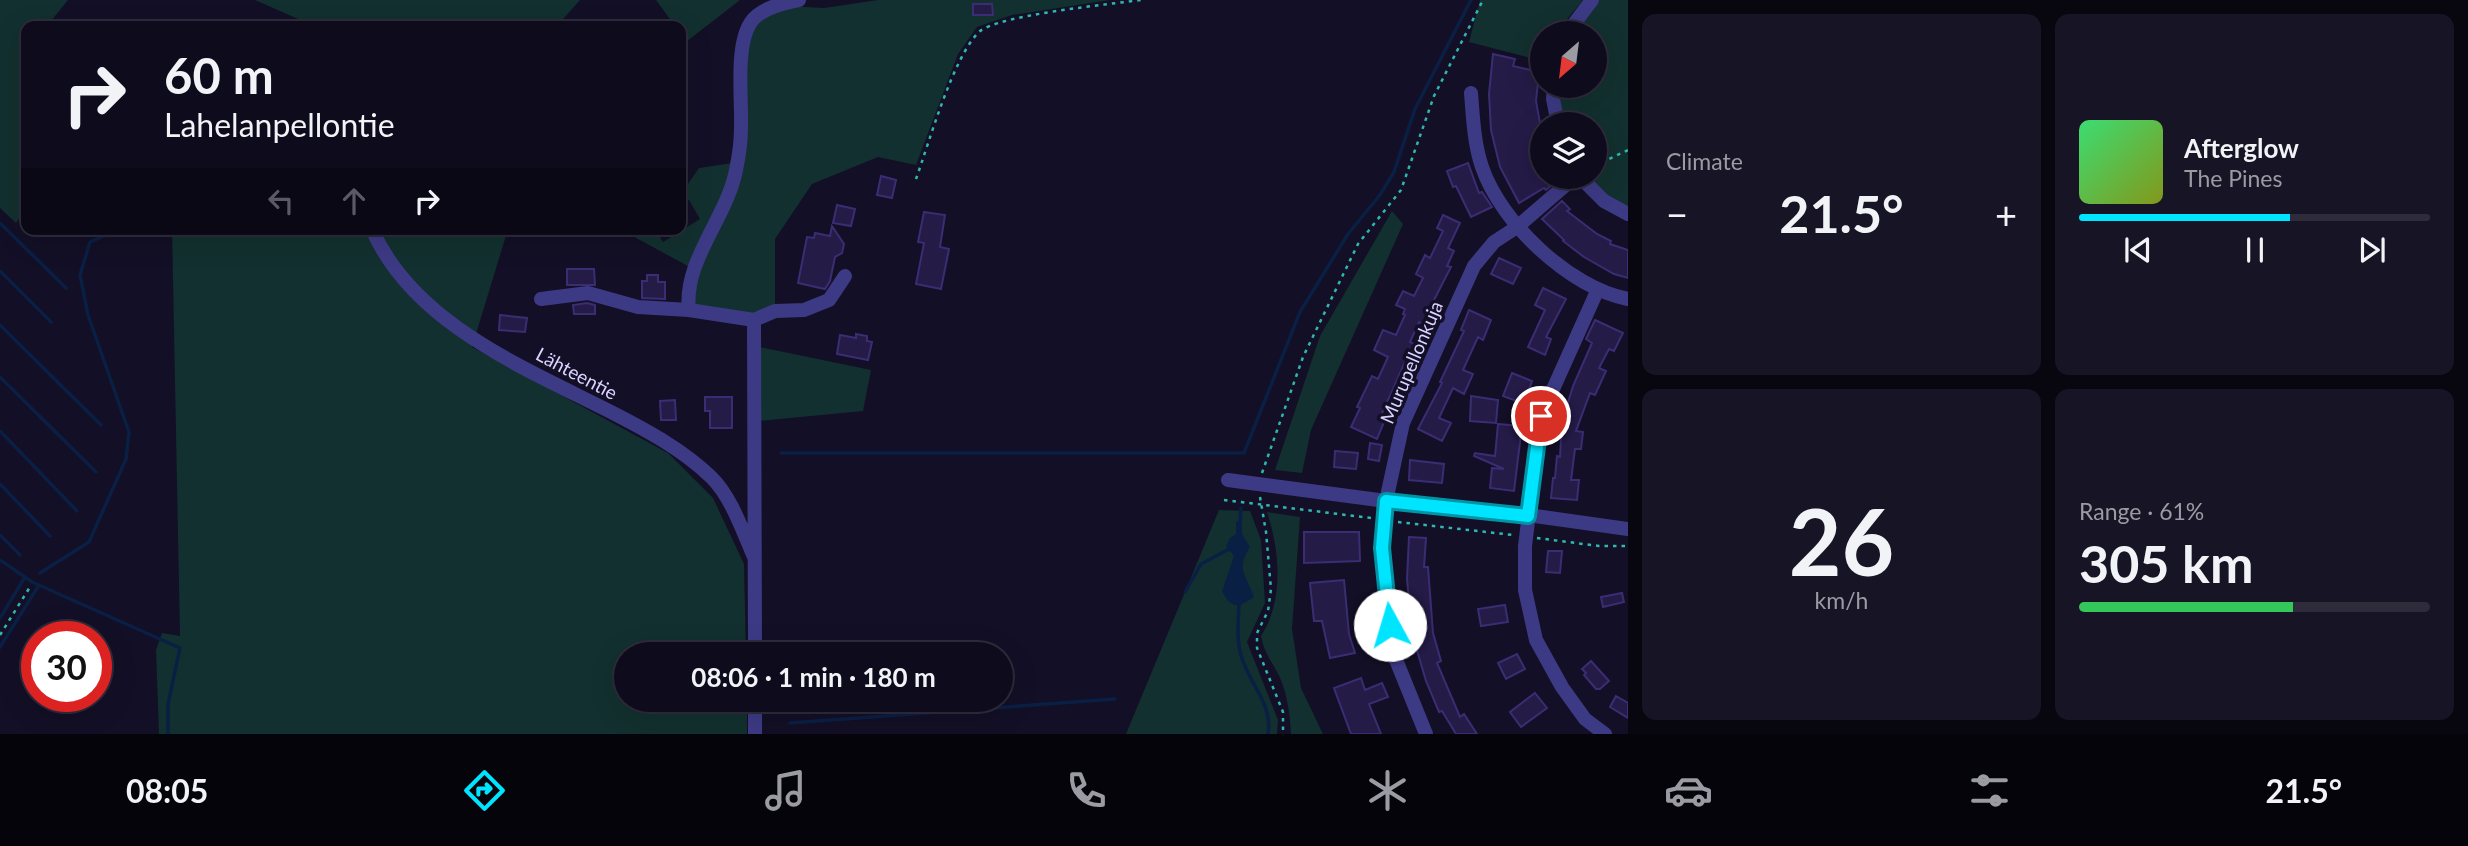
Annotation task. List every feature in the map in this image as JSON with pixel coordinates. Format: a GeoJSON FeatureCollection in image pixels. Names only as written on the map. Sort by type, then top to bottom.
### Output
{"type":"FeatureCollection","features":[{"type":"Feature","properties":{"kind":"street"},"geometry":{"type":"LineString","coordinates":[[689,310],[687,293],[698,260],[722,211],[736,173],[741,132],[742,40],[752,20],[777,5],[799,0]]}},
{"type":"Feature","properties":{"kind":"street"},"geometry":{"type":"LineString","coordinates":[[1576,21],[1591,0]]}},
{"type":"Feature","properties":{"kind":"street"},"geometry":{"type":"LineString","coordinates":[[1471,93],[1481,167],[1517,227],[1544,253],[1598,289],[1628,299]]}},
{"type":"Feature","properties":{"kind":"street","name":"Murupellonkuja"},"geometry":{"type":"LineString","coordinates":[[1426,734],[1392,650],[1382,548],[1386,501],[1403,423],[1474,266],[1493,242],[1517,227],[1563,189]]}},
{"type":"Feature","properties":{"kind":"street"},"geometry":{"type":"LineString","coordinates":[[1590,189],[1604,201],[1628,214]]}},
{"type":"Feature","properties":{"kind":"street","name":"Lähteentie"},"geometry":{"type":"LineString","coordinates":[[375,235],[397,275],[429,307],[475,339],[680,451],[714,479],[732,509],[754,557]]}},
{"type":"Feature","properties":{"kind":"street"},"geometry":{"type":"LineString","coordinates":[[541,299],[588,293],[638,307],[689,310],[754,320],[775,311],[804,310],[829,300],[845,276]]}},
{"type":"Feature","properties":{"kind":"street"},"geometry":{"type":"LineString","coordinates":[[1598,289],[1541,416],[1526,536],[1525,590],[1536,640],[1562,687],[1585,719],[1605,734]]}},
{"type":"Feature","properties":{"kind":"street","name":"Lähteentie"},"geometry":{"type":"LineString","coordinates":[[754,320],[755,642]]}},
{"type":"Feature","properties":{"kind":"street"},"geometry":{"type":"LineString","coordinates":[[1228,480],[1628,528]]}},
{"type":"Feature","properties":{"kind":"street"},"geometry":{"type":"LineString","coordinates":[[755,712],[755,734]]}},
{"type":"Feature","properties":{"kind":"path"},"geometry":{"type":"LineString","coordinates":[[916,179],[961,57],[980,30],[1012,18],[1142,0]]}},
{"type":"Feature","properties":{"kind":"path"},"geometry":{"type":"LineString","coordinates":[[1283,734],[1283,712],[1257,648],[1257,633],[1268,611],[1270,589],[1266,532],[1259,505],[1260,484],[1303,357],[1358,244],[1401,190],[1434,96],[1483,0]]}},
{"type":"Feature","properties":{"kind":"path"},"geometry":{"type":"LineString","coordinates":[[1607,160],[1628,150]]}},
{"type":"Feature","properties":{"kind":"path"},"geometry":{"type":"LineString","coordinates":[[1224,500],[1599,547],[1628,546]]}},
{"type":"Feature","properties":{"kind":"path"},"geometry":{"type":"LineString","coordinates":[[0,635],[30,587]]}},
{"type":"Feature","properties":{"kind":"green space"},"geometry":{"type":"Polygon","coordinates":[[[0,0],[68,0],[51,21],[21,21],[21,216],[16,223],[0,208],[0,0]]]}},
{"type":"Feature","properties":{"kind":"green space"},"geometry":{"type":"Polygon","coordinates":[[[255,0],[580,0],[561,21],[303,21],[255,0]]]}},
{"type":"Feature","properties":{"kind":"green space"},"geometry":{"type":"Polygon","coordinates":[[[656,0],[740,0],[686,42],[686,21],[671,21],[656,0]]]}},
{"type":"Feature","properties":{"kind":"green space"},"geometry":{"type":"Polygon","coordinates":[[[878,0],[1110,0],[1012,15],[977,27],[958,54],[916,165],[878,157],[812,184],[775,239],[775,305],[753,315],[692,308],[697,271],[631,235],[659,235],[663,242],[674,235],[686,235],[686,228],[700,219],[689,200],[686,202],[686,187],[699,168],[733,163],[752,15],[786,6],[824,8],[878,0]]]}},
{"type":"Feature","properties":{"kind":"green space"},"geometry":{"type":"Polygon","coordinates":[[[1480,0],[1583,0],[1566,21],[1530,21],[1530,58],[1469,42],[1480,0]]]}},
{"type":"Feature","properties":{"kind":"green space"},"geometry":{"type":"Polygon","coordinates":[[[1592,0],[1628,0],[1628,214],[1596,189],[1607,189],[1607,112],[1557,112],[1555,98],[1607,98],[1607,21],[1576,21],[1592,0]]]}},
{"type":"Feature","properties":{"kind":"green space"},"geometry":{"type":"Polygon","coordinates":[[[1392,211],[1403,224],[1311,430],[1302,473],[1275,470],[1320,336],[1392,211]]]}},
{"type":"Feature","properties":{"kind":"green space"},"geometry":{"type":"Polygon","coordinates":[[[172,235],[506,235],[472,347],[668,453],[713,498],[744,564],[746,642],[614,642],[614,712],[747,712],[747,734],[159,734],[156,650],[162,633],[180,636],[172,235]]]}},
{"type":"Feature","properties":{"kind":"green space"},"geometry":{"type":"Polygon","coordinates":[[[759,347],[871,370],[863,411],[760,421],[759,347]]]}},
{"type":"Feature","properties":{"kind":"green space"},"geometry":{"type":"Polygon","coordinates":[[[1219,510],[1250,511],[1261,540],[1265,603],[1247,642],[1278,720],[1277,734],[1126,734],[1219,510]]]}},
{"type":"Feature","properties":{"kind":"green space"},"geometry":{"type":"Polygon","coordinates":[[[1267,512],[1300,517],[1292,629],[1301,688],[1323,734],[1291,734],[1284,689],[1261,636],[1273,607],[1278,576],[1275,543],[1267,512]]]}},
{"type":"Feature","properties":{"kind":"water"},"geometry":{"type":"Polygon","coordinates":[[[1236,521],[1242,523],[1242,534],[1250,547],[1243,567],[1254,597],[1239,605],[1232,604],[1222,591],[1234,556],[1226,546],[1236,534],[1236,521]]]}},
{"type":"Feature","properties":{"kind":"building"},"geometry":{"type":"Polygon","coordinates":[[[973,4],[992,4],[993,15],[973,15],[973,4]]]}},
{"type":"Feature","properties":{"kind":"building"},"geometry":{"type":"Polygon","coordinates":[[[1493,54],[1515,59],[1513,66],[1530,70],[1530,98],[1536,98],[1538,112],[1530,112],[1530,189],[1542,189],[1519,203],[1500,167],[1491,130],[1489,94],[1493,54]]]}},
{"type":"Feature","properties":{"kind":"building"},"geometry":{"type":"Polygon","coordinates":[[[1468,163],[1479,193],[1482,192],[1492,207],[1471,217],[1447,171],[1468,163]]]}},
{"type":"Feature","properties":{"kind":"building"},"geometry":{"type":"Polygon","coordinates":[[[881,176],[896,180],[892,198],[877,195],[881,176]]]}},
{"type":"Feature","properties":{"kind":"building"},"geometry":{"type":"Polygon","coordinates":[[[1562,201],[1570,209],[1567,211],[1597,234],[1611,241],[1610,244],[1628,250],[1628,278],[1614,274],[1584,257],[1563,241],[1542,219],[1562,201]]]}},
{"type":"Feature","properties":{"kind":"building"},"geometry":{"type":"Polygon","coordinates":[[[837,205],[855,209],[851,226],[833,223],[837,205]]]}},
{"type":"Feature","properties":{"kind":"building"},"geometry":{"type":"Polygon","coordinates":[[[924,212],[945,215],[940,247],[949,249],[941,289],[916,284],[924,243],[918,242],[924,212]]]}},
{"type":"Feature","properties":{"kind":"building"},"geometry":{"type":"Polygon","coordinates":[[[1443,215],[1460,223],[1448,248],[1454,251],[1447,266],[1451,267],[1432,304],[1435,306],[1425,325],[1419,322],[1410,342],[1418,346],[1409,366],[1404,364],[1379,420],[1384,422],[1377,439],[1351,427],[1372,376],[1378,379],[1388,357],[1374,350],[1383,330],[1396,335],[1405,309],[1396,305],[1403,291],[1414,296],[1423,278],[1416,274],[1425,255],[1430,258],[1443,231],[1437,228],[1443,215]]]}},
{"type":"Feature","properties":{"kind":"building"},"geometry":{"type":"Polygon","coordinates":[[[832,226],[844,244],[842,253],[835,257],[830,281],[825,289],[798,283],[807,237],[814,238],[815,233],[830,236],[832,226]]]}},
{"type":"Feature","properties":{"kind":"building"},"geometry":{"type":"Polygon","coordinates":[[[1499,258],[1521,268],[1513,284],[1491,274],[1499,258]]]}},
{"type":"Feature","properties":{"kind":"building"},"geometry":{"type":"Polygon","coordinates":[[[567,269],[594,269],[595,285],[567,285],[567,269]]]}},
{"type":"Feature","properties":{"kind":"building"},"geometry":{"type":"Polygon","coordinates":[[[647,275],[658,275],[658,282],[665,282],[665,299],[642,298],[642,281],[647,281],[647,275]]]}},
{"type":"Feature","properties":{"kind":"building"},"geometry":{"type":"Polygon","coordinates":[[[1543,288],[1566,299],[1546,337],[1551,339],[1545,355],[1528,347],[1545,310],[1535,305],[1543,288]]]}},
{"type":"Feature","properties":{"kind":"building"},"geometry":{"type":"Polygon","coordinates":[[[573,305],[595,305],[595,314],[574,314],[573,305]]]}},
{"type":"Feature","properties":{"kind":"building"},"geometry":{"type":"Polygon","coordinates":[[[1469,310],[1491,320],[1483,340],[1478,337],[1463,370],[1473,374],[1464,394],[1453,388],[1439,418],[1451,423],[1442,441],[1418,429],[1442,383],[1440,382],[1464,331],[1461,330],[1469,310]]]}},
{"type":"Feature","properties":{"kind":"building"},"geometry":{"type":"Polygon","coordinates":[[[500,315],[527,318],[525,332],[499,330],[500,315]]]}},
{"type":"Feature","properties":{"kind":"building"},"geometry":{"type":"Polygon","coordinates":[[[1595,320],[1623,333],[1614,351],[1609,349],[1599,368],[1606,371],[1595,395],[1590,393],[1576,431],[1583,432],[1581,449],[1575,449],[1571,480],[1579,480],[1577,500],[1551,498],[1557,456],[1560,457],[1562,422],[1573,386],[1592,343],[1586,339],[1595,320]]]}},
{"type":"Feature","properties":{"kind":"building"},"geometry":{"type":"Polygon","coordinates":[[[856,334],[867,336],[867,341],[872,342],[868,360],[837,354],[840,335],[856,338],[856,334]]]}},
{"type":"Feature","properties":{"kind":"building"},"geometry":{"type":"Polygon","coordinates":[[[1512,373],[1532,381],[1524,404],[1503,396],[1512,373]]]}},
{"type":"Feature","properties":{"kind":"building"},"geometry":{"type":"Polygon","coordinates":[[[1471,396],[1498,400],[1496,423],[1470,421],[1471,396]]]}},
{"type":"Feature","properties":{"kind":"building"},"geometry":{"type":"Polygon","coordinates":[[[705,397],[732,397],[732,428],[710,428],[710,411],[705,411],[705,397]]]}},
{"type":"Feature","properties":{"kind":"building"},"geometry":{"type":"Polygon","coordinates":[[[675,400],[676,420],[661,420],[660,401],[675,400]]]}},
{"type":"Feature","properties":{"kind":"building"},"geometry":{"type":"Polygon","coordinates":[[[1498,424],[1522,426],[1514,491],[1490,488],[1492,468],[1504,469],[1474,456],[1475,453],[1495,456],[1498,424]]]}},
{"type":"Feature","properties":{"kind":"building"},"geometry":{"type":"Polygon","coordinates":[[[1370,443],[1382,445],[1379,461],[1368,459],[1370,443]]]}},
{"type":"Feature","properties":{"kind":"building"},"geometry":{"type":"Polygon","coordinates":[[[1335,451],[1358,453],[1356,469],[1334,467],[1335,451]]]}},
{"type":"Feature","properties":{"kind":"building"},"geometry":{"type":"Polygon","coordinates":[[[1410,460],[1444,464],[1442,483],[1409,480],[1410,460]]]}},
{"type":"Feature","properties":{"kind":"building"},"geometry":{"type":"Polygon","coordinates":[[[1304,532],[1359,532],[1360,561],[1304,563],[1304,532]]]}},
{"type":"Feature","properties":{"kind":"building"},"geometry":{"type":"Polygon","coordinates":[[[1409,537],[1426,538],[1424,567],[1428,567],[1433,633],[1441,661],[1437,663],[1460,717],[1464,714],[1477,734],[1456,734],[1442,711],[1439,712],[1426,681],[1413,637],[1418,635],[1416,611],[1410,611],[1407,579],[1409,537]]]}},
{"type":"Feature","properties":{"kind":"building"},"geometry":{"type":"Polygon","coordinates":[[[1548,551],[1562,551],[1560,573],[1546,572],[1548,551]]]}},
{"type":"Feature","properties":{"kind":"building"},"geometry":{"type":"Polygon","coordinates":[[[1344,580],[1349,634],[1355,653],[1330,658],[1322,621],[1314,621],[1310,583],[1344,580]]]}},
{"type":"Feature","properties":{"kind":"building"},"geometry":{"type":"Polygon","coordinates":[[[1622,593],[1624,602],[1603,607],[1601,597],[1622,593]]]}},
{"type":"Feature","properties":{"kind":"building"},"geometry":{"type":"Polygon","coordinates":[[[1505,605],[1508,622],[1481,626],[1478,609],[1505,605]]]}},
{"type":"Feature","properties":{"kind":"building"},"geometry":{"type":"Polygon","coordinates":[[[1517,654],[1525,669],[1506,679],[1498,663],[1517,654]]]}},
{"type":"Feature","properties":{"kind":"building"},"geometry":{"type":"Polygon","coordinates":[[[1591,661],[1609,681],[1600,689],[1596,689],[1582,669],[1591,661]]]}},
{"type":"Feature","properties":{"kind":"building"},"geometry":{"type":"Polygon","coordinates":[[[1361,678],[1365,690],[1382,683],[1388,697],[1369,704],[1381,734],[1351,734],[1334,688],[1361,678]]]}},
{"type":"Feature","properties":{"kind":"building"},"geometry":{"type":"Polygon","coordinates":[[[1535,693],[1547,708],[1521,727],[1510,712],[1535,693]]]}},
{"type":"Feature","properties":{"kind":"building"},"geometry":{"type":"Polygon","coordinates":[[[1616,696],[1628,703],[1628,718],[1610,707],[1616,696]]]}},
{"type":"Feature","properties":{"kind":"waterway"},"geometry":{"type":"LineString","coordinates":[[781,453],[1244,453],[1300,312],[1348,234],[1380,195],[1394,172],[1415,109],[1471,0]]}},
{"type":"Feature","properties":{"kind":"waterway"},"geometry":{"type":"LineString","coordinates":[[0,223],[66,288]]}},
{"type":"Feature","properties":{"kind":"waterway"},"geometry":{"type":"LineString","coordinates":[[40,573],[89,542],[126,459],[129,432],[88,315],[80,275],[90,242],[106,235]]}},
{"type":"Feature","properties":{"kind":"waterway"},"geometry":{"type":"LineString","coordinates":[[0,271],[51,322]]}},
{"type":"Feature","properties":{"kind":"waterway"},"geometry":{"type":"LineString","coordinates":[[0,325],[101,425]]}},
{"type":"Feature","properties":{"kind":"waterway"},"geometry":{"type":"LineString","coordinates":[[0,377],[96,472]]}},
{"type":"Feature","properties":{"kind":"waterway"},"geometry":{"type":"LineString","coordinates":[[0,431],[77,511]]}},
{"type":"Feature","properties":{"kind":"waterway"},"geometry":{"type":"LineString","coordinates":[[0,484],[50,536]]}},
{"type":"Feature","properties":{"kind":"waterway"},"geometry":{"type":"LineString","coordinates":[[1240,522],[1241,508]]}},
{"type":"Feature","properties":{"kind":"waterway"},"geometry":{"type":"LineString","coordinates":[[0,535],[20,555]]}},
{"type":"Feature","properties":{"kind":"waterway"},"geometry":{"type":"LineString","coordinates":[[1185,592],[1201,564],[1229,549]]}},
{"type":"Feature","properties":{"kind":"waterway"},"geometry":{"type":"LineString","coordinates":[[0,560],[32,582],[180,648],[168,704],[168,734]]}},
{"type":"Feature","properties":{"kind":"waterway"},"geometry":{"type":"LineString","coordinates":[[0,618],[25,577]]}},
{"type":"Feature","properties":{"kind":"waterway"},"geometry":{"type":"LineString","coordinates":[[0,647],[39,585]]}},
{"type":"Feature","properties":{"kind":"waterway"},"geometry":{"type":"LineString","coordinates":[[1239,605],[1239,648],[1265,705],[1268,734]]}},
{"type":"Feature","properties":{"kind":"waterway"},"geometry":{"type":"LineString","coordinates":[[790,723],[1115,699]]}},
{"type":"Feature","properties":{"kind":"route"},"geometry":{"type":"LineString","coordinates":[[1390,625],[1382,548],[1386,501],[1528,516],[1541,416]]}}]}
